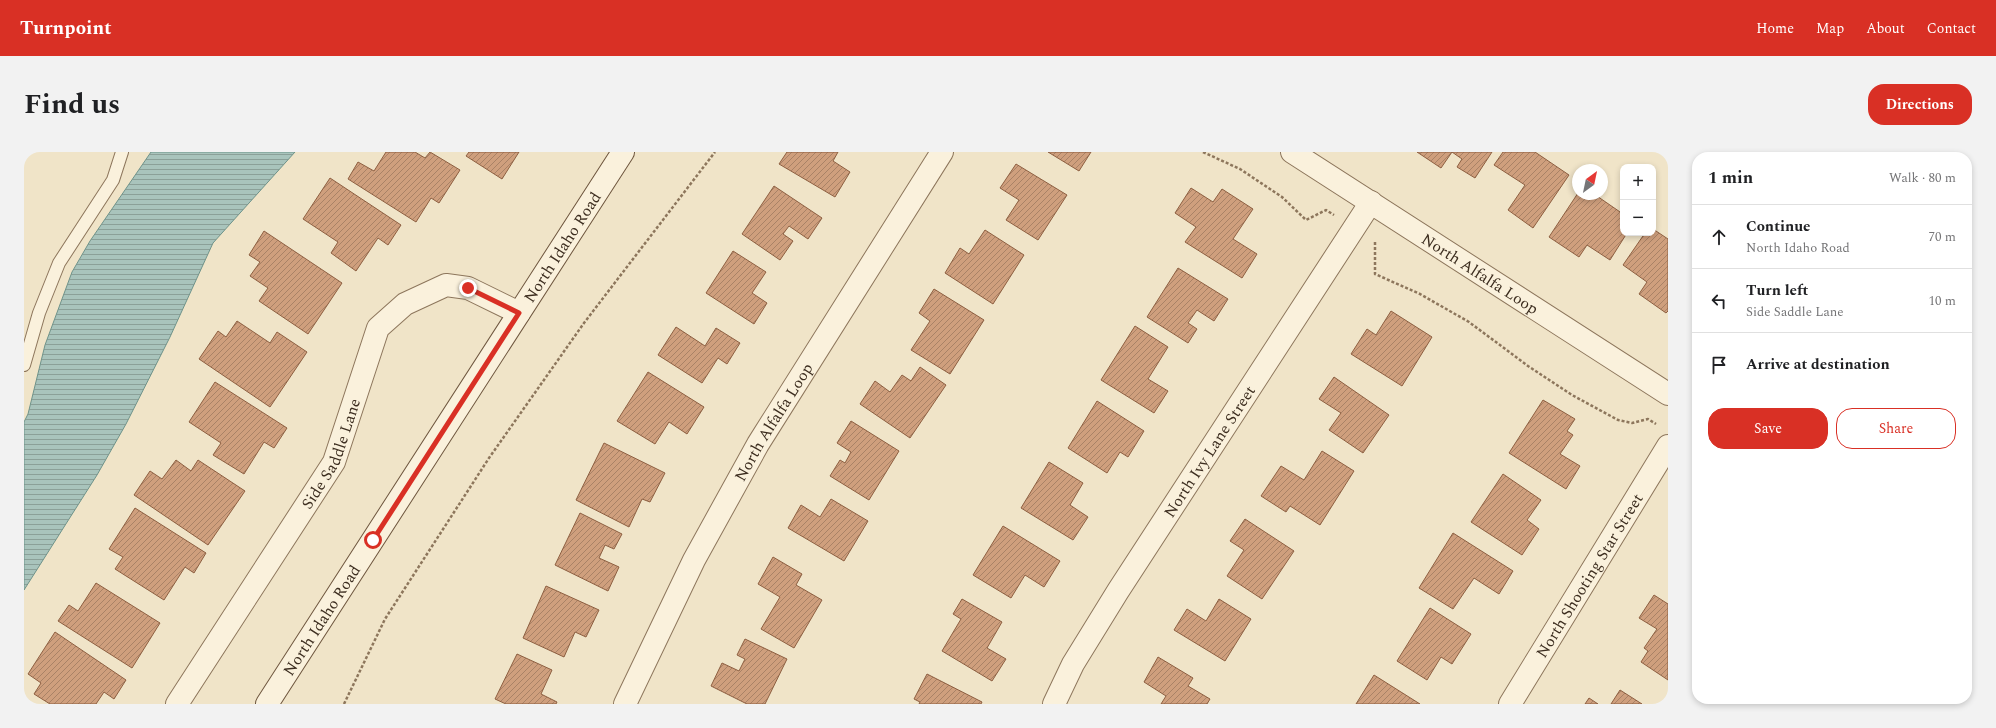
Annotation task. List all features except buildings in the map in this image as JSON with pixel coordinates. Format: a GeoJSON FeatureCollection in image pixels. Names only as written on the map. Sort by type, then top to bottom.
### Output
{"type":"FeatureCollection","features":[{"type":"Feature","properties":{"kind":"street","name":"North Idaho Road"},"geometry":{"type":"LineString","coordinates":[[267,704],[623,152]]}},
{"type":"Feature","properties":{"kind":"street","name":"North Alfalfa Loop"},"geometry":{"type":"LineString","coordinates":[[625,704],[694,560],[758,444],[942,152]]}},
{"type":"Feature","properties":{"kind":"street","name":"North Alfalfa Loop"},"geometry":{"type":"LineString","coordinates":[[1292,152],[1668,394]]}},
{"type":"Feature","properties":{"kind":"street","name":"North Ivy Lane Street"},"geometry":{"type":"LineString","coordinates":[[1054,704],[1073,664],[1118,591],[1370,202]]}},
{"type":"Feature","properties":{"kind":"street","name":"Side Saddle Lane"},"geometry":{"type":"LineString","coordinates":[[177,704],[334,462],[378,328],[405,304],[446,285],[468,288],[519,313]]}},
{"type":"Feature","properties":{"kind":"street","name":"North Shooting Star Street"},"geometry":{"type":"LineString","coordinates":[[1510,704],[1668,446]]}},
{"type":"Feature","properties":{"kind":"lane"},"geometry":{"type":"LineString","coordinates":[[24,365],[39,313],[59,263],[113,180],[122,152]]}},
{"type":"Feature","properties":{"kind":"path"},"geometry":{"type":"LineString","coordinates":[[344,704],[385,619],[489,458],[584,323],[715,152]]}},
{"type":"Feature","properties":{"kind":"path"},"geometry":{"type":"LineString","coordinates":[[1203,152],[1240,169],[1282,197],[1306,220],[1326,210]]}},
{"type":"Feature","properties":{"kind":"path"},"geometry":{"type":"LineString","coordinates":[[1377,243],[1375,274],[1420,294],[1468,322],[1528,366],[1572,395],[1618,420],[1632,423],[1648,419]]}},
{"type":"Feature","properties":{"kind":"water"},"geometry":{"type":"Polygon","coordinates":[[[151,152],[295,152],[213,243],[170,337],[126,424],[97,475],[24,590],[24,422],[28,414],[45,345],[72,272],[90,241],[151,152]]]}},
{"type":"Feature","properties":{"kind":"route"},"geometry":{"type":"LineString","coordinates":[[373,540],[519,313],[468,288]]}}]}
